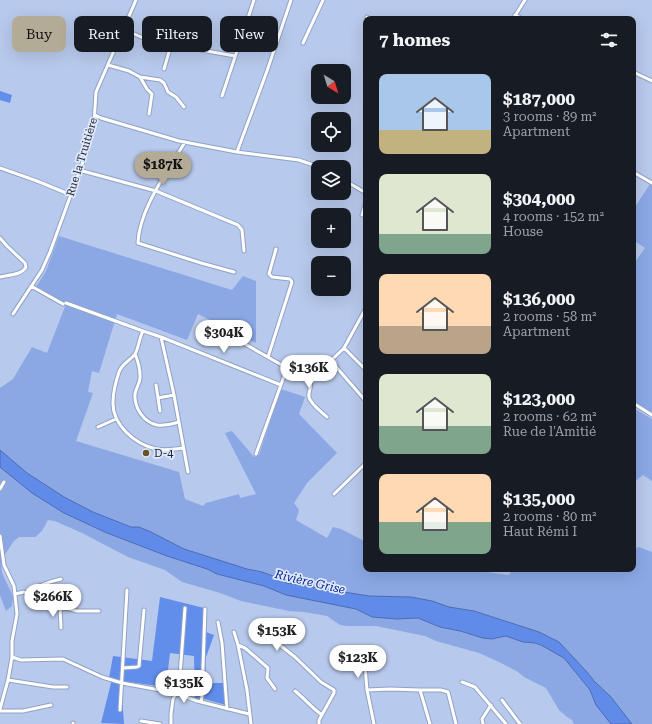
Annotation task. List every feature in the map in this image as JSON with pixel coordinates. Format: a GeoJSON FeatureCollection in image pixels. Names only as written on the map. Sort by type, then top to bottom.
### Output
{"type":"FeatureCollection","features":[{"type":"Feature","properties":{"kind":"street","name":"Rue la Truitière"},"geometry":{"type":"LineString","coordinates":[[129,16],[136,0]]}},
{"type":"Feature","properties":{"kind":"street"},"geometry":{"type":"LineString","coordinates":[[222,96],[254,0]]}},
{"type":"Feature","properties":{"kind":"street"},"geometry":{"type":"LineString","coordinates":[[237,152],[291,0]]}},
{"type":"Feature","properties":{"kind":"street"},"geometry":{"type":"LineString","coordinates":[[303,44],[323,0]]}},
{"type":"Feature","properties":{"kind":"street"},"geometry":{"type":"LineString","coordinates":[[515,15],[525,0]]}},
{"type":"Feature","properties":{"kind":"street","name":"Rue la Truitière"},"geometry":{"type":"LineString","coordinates":[[13,314],[42,270],[50,252],[85,156],[95,115],[96,92],[113,52]]}},
{"type":"Feature","properties":{"kind":"street"},"geometry":{"type":"LineString","coordinates":[[164,69],[169,52]]}},
{"type":"Feature","properties":{"kind":"street"},"geometry":{"type":"LineString","coordinates":[[212,52],[235,56]]}},
{"type":"Feature","properties":{"kind":"street"},"geometry":{"type":"LineString","coordinates":[[108,65],[129,71],[140,77],[160,80],[164,83],[168,92],[176,97],[184,107]]}},
{"type":"Feature","properties":{"kind":"street"},"geometry":{"type":"LineString","coordinates":[[636,73],[652,81]]}},
{"type":"Feature","properties":{"kind":"street"},"geometry":{"type":"LineString","coordinates":[[140,77],[147,89],[152,94],[149,114]]}},
{"type":"Feature","properties":{"kind":"street"},"geometry":{"type":"LineString","coordinates":[[95,115],[185,142],[237,152],[298,160],[311,164]]}},
{"type":"Feature","properties":{"kind":"street"},"geometry":{"type":"LineString","coordinates":[[185,142],[156,191],[143,217],[138,242],[139,244],[234,272]]}},
{"type":"Feature","properties":{"kind":"street"},"geometry":{"type":"LineString","coordinates":[[0,168],[71,195]]}},
{"type":"Feature","properties":{"kind":"street"},"geometry":{"type":"LineString","coordinates":[[79,170],[156,191],[240,227],[244,251]]}},
{"type":"Feature","properties":{"kind":"street"},"geometry":{"type":"LineString","coordinates":[[636,174],[652,183]]}},
{"type":"Feature","properties":{"kind":"street"},"geometry":{"type":"LineString","coordinates":[[351,184],[363,191]]}},
{"type":"Feature","properties":{"kind":"street"},"geometry":{"type":"LineString","coordinates":[[0,238],[25,263],[26,267],[21,273],[0,277]]}},
{"type":"Feature","properties":{"kind":"street"},"geometry":{"type":"LineString","coordinates":[[268,357],[292,282],[290,279],[272,277],[269,274],[276,249]]}},
{"type":"Feature","properties":{"kind":"street"},"geometry":{"type":"LineString","coordinates":[[31,286],[64,304],[161,337],[281,384]]}},
{"type":"Feature","properties":{"kind":"street"},"geometry":{"type":"LineString","coordinates":[[310,381],[344,348],[363,316]]}},
{"type":"Feature","properties":{"kind":"street"},"geometry":{"type":"LineString","coordinates":[[208,323],[310,381],[312,387],[309,394],[310,401],[327,417]]}},
{"type":"Feature","properties":{"kind":"street"},"geometry":{"type":"LineString","coordinates":[[143,331],[135,354],[123,365],[118,374],[113,402],[116,419],[130,435],[149,447],[168,450],[183,448]]}},
{"type":"Feature","properties":{"kind":"street"},"geometry":{"type":"LineString","coordinates":[[161,337],[174,395],[188,472]]}},
{"type":"Feature","properties":{"kind":"street"},"geometry":{"type":"LineString","coordinates":[[344,348],[363,367]]}},
{"type":"Feature","properties":{"kind":"street"},"geometry":{"type":"LineString","coordinates":[[135,354],[140,377],[135,393],[138,410],[148,421],[155,424],[163,425],[179,422]]}},
{"type":"Feature","properties":{"kind":"street"},"geometry":{"type":"LineString","coordinates":[[331,361],[363,398]]}},
{"type":"Feature","properties":{"kind":"street"},"geometry":{"type":"LineString","coordinates":[[256,454],[287,368]]}},
{"type":"Feature","properties":{"kind":"street"},"geometry":{"type":"LineString","coordinates":[[156,385],[160,411]]}},
{"type":"Feature","properties":{"kind":"street"},"geometry":{"type":"LineString","coordinates":[[158,398],[174,395]]}},
{"type":"Feature","properties":{"kind":"street"},"geometry":{"type":"LineString","coordinates":[[636,406],[652,414]]}},
{"type":"Feature","properties":{"kind":"street"},"geometry":{"type":"LineString","coordinates":[[98,427],[116,419]]}},
{"type":"Feature","properties":{"kind":"street"},"geometry":{"type":"LineString","coordinates":[[334,494],[363,466]]}},
{"type":"Feature","properties":{"kind":"street"},"geometry":{"type":"LineString","coordinates":[[0,489],[4,482]]}},
{"type":"Feature","properties":{"kind":"street"},"geometry":{"type":"LineString","coordinates":[[0,536],[4,565],[14,586],[17,614],[12,641],[12,657],[8,680],[0,710],[23,711],[51,705]]}},
{"type":"Feature","properties":{"kind":"street"},"geometry":{"type":"LineString","coordinates":[[26,593],[33,588],[61,579]]}},
{"type":"Feature","properties":{"kind":"street"},"geometry":{"type":"LineString","coordinates":[[120,710],[127,590]]}},
{"type":"Feature","properties":{"kind":"street"},"geometry":{"type":"LineString","coordinates":[[15,594],[22,592],[26,593],[35,600],[77,611],[99,611]]}},
{"type":"Feature","properties":{"kind":"street"},"geometry":{"type":"LineString","coordinates":[[60,607],[61,628]]}},
{"type":"Feature","properties":{"kind":"street"},"geometry":{"type":"LineString","coordinates":[[171,724],[173,699],[178,689],[185,608]]}},
{"type":"Feature","properties":{"kind":"street"},"geometry":{"type":"LineString","coordinates":[[201,702],[205,609]]}},
{"type":"Feature","properties":{"kind":"street"},"geometry":{"type":"LineString","coordinates":[[123,668],[139,666],[144,610]]}},
{"type":"Feature","properties":{"kind":"street"},"geometry":{"type":"LineString","coordinates":[[218,622],[222,643],[227,709]]}},
{"type":"Feature","properties":{"kind":"street"},"geometry":{"type":"LineString","coordinates":[[262,631],[291,654],[321,682],[334,690],[334,693],[319,720],[319,724]]}},
{"type":"Feature","properties":{"kind":"street"},"geometry":{"type":"LineString","coordinates":[[234,632],[248,690],[251,724]]}},
{"type":"Feature","properties":{"kind":"street"},"geometry":{"type":"LineString","coordinates":[[238,645],[245,648],[268,668],[267,678],[275,689]]}},
{"type":"Feature","properties":{"kind":"street"},"geometry":{"type":"LineString","coordinates":[[12,657],[21,660],[63,659],[102,677],[122,683],[176,693],[197,701],[249,714]]}},
{"type":"Feature","properties":{"kind":"street"},"geometry":{"type":"LineString","coordinates":[[365,666],[367,690],[374,724]]}},
{"type":"Feature","properties":{"kind":"street"},"geometry":{"type":"LineString","coordinates":[[8,680],[53,687],[67,687]]}},
{"type":"Feature","properties":{"kind":"street"},"geometry":{"type":"LineString","coordinates":[[462,682],[476,687],[506,724]]}},
{"type":"Feature","properties":{"kind":"street"},"geometry":{"type":"LineString","coordinates":[[295,690],[310,706],[322,715]]}},
{"type":"Feature","properties":{"kind":"street"},"geometry":{"type":"LineString","coordinates":[[367,690],[441,690],[448,692],[456,724]]}},
{"type":"Feature","properties":{"kind":"street"},"geometry":{"type":"LineString","coordinates":[[420,690],[430,724]]}},
{"type":"Feature","properties":{"kind":"street"},"geometry":{"type":"LineString","coordinates":[[502,700],[520,724]]}},
{"type":"Feature","properties":{"kind":"street"},"geometry":{"type":"LineString","coordinates":[[483,724],[482,719],[491,705]]}},
{"type":"Feature","properties":{"kind":"street"},"geometry":{"type":"LineString","coordinates":[[141,720],[160,724]]}},
{"type":"Feature","properties":{"kind":"shaded area"},"geometry":{"type":"Polygon","coordinates":[[[0,91],[12,95],[10,103],[0,100],[0,91]]]}},
{"type":"Feature","properties":{"kind":"shaded area"},"geometry":{"type":"Polygon","coordinates":[[[650,184],[652,185],[652,412],[636,403],[636,261],[645,248],[636,242],[636,205],[650,184]]]}},
{"type":"Feature","properties":{"kind":"shaded area"},"geometry":{"type":"Polygon","coordinates":[[[59,236],[232,290],[243,276],[256,281],[256,343],[198,314],[187,340],[117,314],[99,373],[92,371],[88,392],[93,393],[76,441],[179,472],[185,499],[203,506],[206,503],[239,494],[240,498],[256,494],[225,433],[232,431],[254,457],[259,455],[281,389],[305,397],[299,414],[337,453],[307,483],[294,503],[299,510],[296,520],[327,538],[333,527],[341,529],[363,540],[363,572],[486,572],[509,575],[511,572],[636,572],[636,548],[639,547],[652,552],[652,724],[632,724],[611,697],[594,681],[559,642],[539,632],[474,611],[449,607],[411,597],[369,596],[287,583],[262,572],[247,569],[184,549],[139,527],[132,527],[93,512],[64,497],[27,473],[0,450],[0,388],[13,379],[32,347],[47,353],[66,304],[36,287],[46,271],[59,236]]]}},
{"type":"Feature","properties":{"kind":"shaded area"},"geometry":{"type":"Polygon","coordinates":[[[636,410],[652,419],[652,481],[643,475],[636,481],[636,410]]]}},
{"type":"Feature","properties":{"kind":"shaded area"},"geometry":{"type":"Polygon","coordinates":[[[0,450],[27,473],[64,497],[93,512],[131,527],[139,527],[151,532],[184,549],[247,569],[262,572],[287,583],[369,596],[411,597],[432,601],[449,607],[474,611],[539,632],[559,642],[594,681],[611,697],[632,724],[611,724],[596,705],[590,690],[564,658],[541,645],[523,642],[506,636],[492,639],[483,638],[440,627],[418,618],[397,619],[372,617],[356,609],[286,595],[264,586],[217,574],[207,569],[167,556],[107,533],[64,513],[32,493],[0,467],[0,450]]]}},
{"type":"Feature","properties":{"kind":"shaded area"},"geometry":{"type":"Polygon","coordinates":[[[0,467],[32,493],[64,513],[107,533],[217,574],[264,586],[286,595],[356,609],[372,617],[397,619],[418,618],[440,627],[483,638],[495,639],[506,636],[523,642],[541,645],[564,658],[590,690],[593,698],[611,724],[574,724],[572,720],[559,710],[546,688],[499,662],[479,653],[436,641],[425,636],[376,626],[340,625],[327,616],[289,611],[241,601],[182,582],[165,570],[128,557],[55,521],[48,520],[42,531],[35,537],[19,537],[14,541],[1,560],[2,573],[13,596],[12,606],[6,611],[0,595],[0,467]]]}},
{"type":"Feature","properties":{"kind":"shaded area"},"geometry":{"type":"Polygon","coordinates":[[[160,597],[204,608],[203,631],[214,635],[206,657],[205,683],[225,683],[226,705],[195,698],[194,656],[170,653],[166,687],[121,681],[124,724],[101,723],[111,683],[109,678],[113,656],[152,661],[160,597]]]}},
{"type":"Feature","properties":{"kind":"place","name":"D-4"},"geometry":{"type":"Point","coordinates":[146,453]}},
{"type":"Feature","properties":{"kind":"water label","name":"Rivière Grise"},"geometry":{"type":"Point","coordinates":[310,582]}}]}
